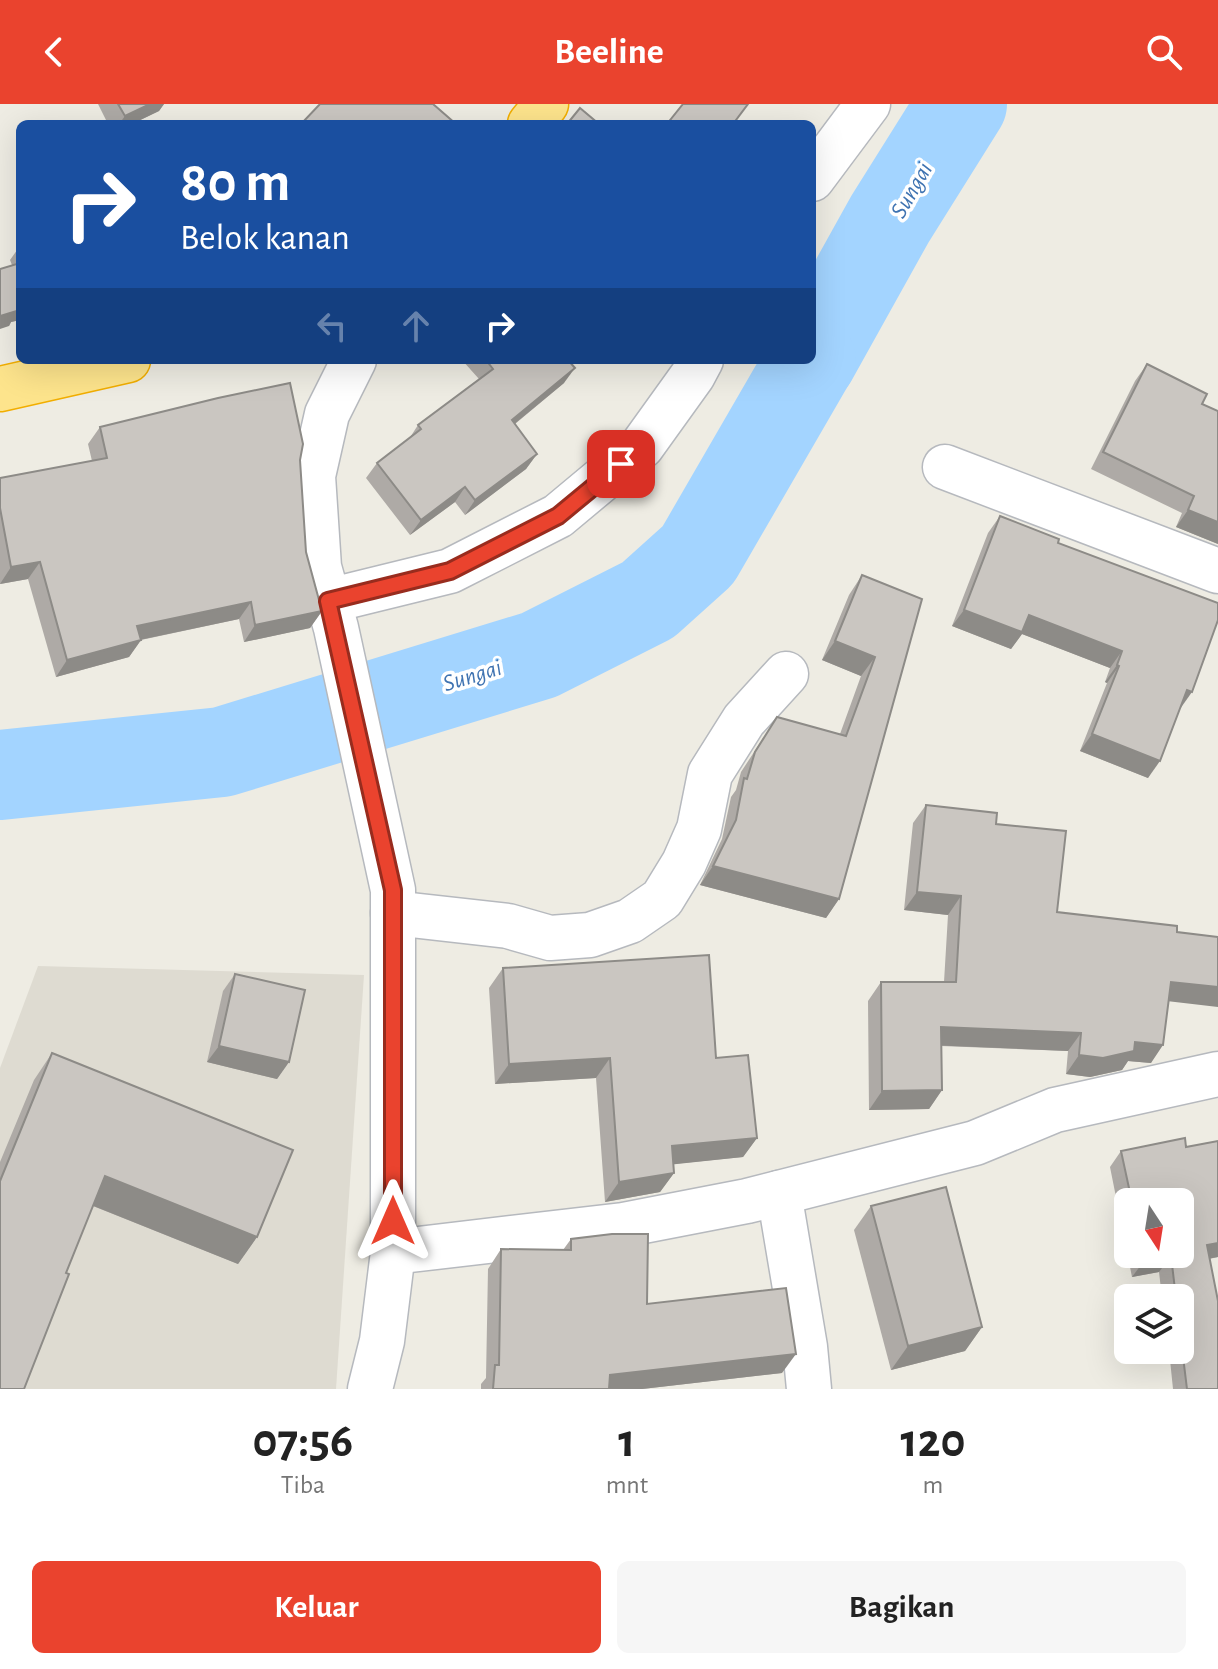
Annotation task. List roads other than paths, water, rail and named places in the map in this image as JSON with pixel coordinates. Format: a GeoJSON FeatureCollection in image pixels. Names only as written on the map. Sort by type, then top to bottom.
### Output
{"type":"FeatureCollection","features":[{"type":"Feature","properties":{"kind":"highway"},"geometry":{"type":"LineString","coordinates":[[533,120],[546,104]]}},
{"type":"Feature","properties":{"kind":"highway"},"geometry":{"type":"LineString","coordinates":[[0,389],[110,364]]}},
{"type":"Feature","properties":{"kind":"street"},"geometry":{"type":"LineString","coordinates":[[816,174],[868,104]]}},
{"type":"Feature","properties":{"kind":"street"},"geometry":{"type":"LineString","coordinates":[[352,364],[327,414],[313,476],[319,567],[332,614],[393,901],[393,1252],[382,1341],[370,1389]]}},
{"type":"Feature","properties":{"kind":"street"},"geometry":{"type":"LineString","coordinates":[[332,614],[450,571],[558,516],[642,446],[699,364]]}},
{"type":"Feature","properties":{"kind":"street"},"geometry":{"type":"LineString","coordinates":[[945,467],[1218,571]]}},
{"type":"Feature","properties":{"kind":"street"},"geometry":{"type":"LineString","coordinates":[[393,901],[550,938],[590,935],[630,921],[662,899],[684,863],[699,829],[710,774],[744,720],[786,674]]}},
{"type":"Feature","properties":{"kind":"street"},"geometry":{"type":"LineString","coordinates":[[393,1252],[623,1225],[779,1193],[975,1143],[1055,1110],[1218,1074]]}},
{"type":"Feature","properties":{"kind":"street"},"geometry":{"type":"LineString","coordinates":[[779,1193],[805,1347],[809,1389]]}},
{"type":"Feature","properties":{"kind":"waterway","name":"Sungai"},"geometry":{"type":"LineString","coordinates":[[816,352],[890,219],[962,104]]}},
{"type":"Feature","properties":{"kind":"waterway","name":"Sungai"},"geometry":{"type":"LineString","coordinates":[[0,775],[222,752],[539,655],[648,600],[698,555],[809,364]]}}]}
